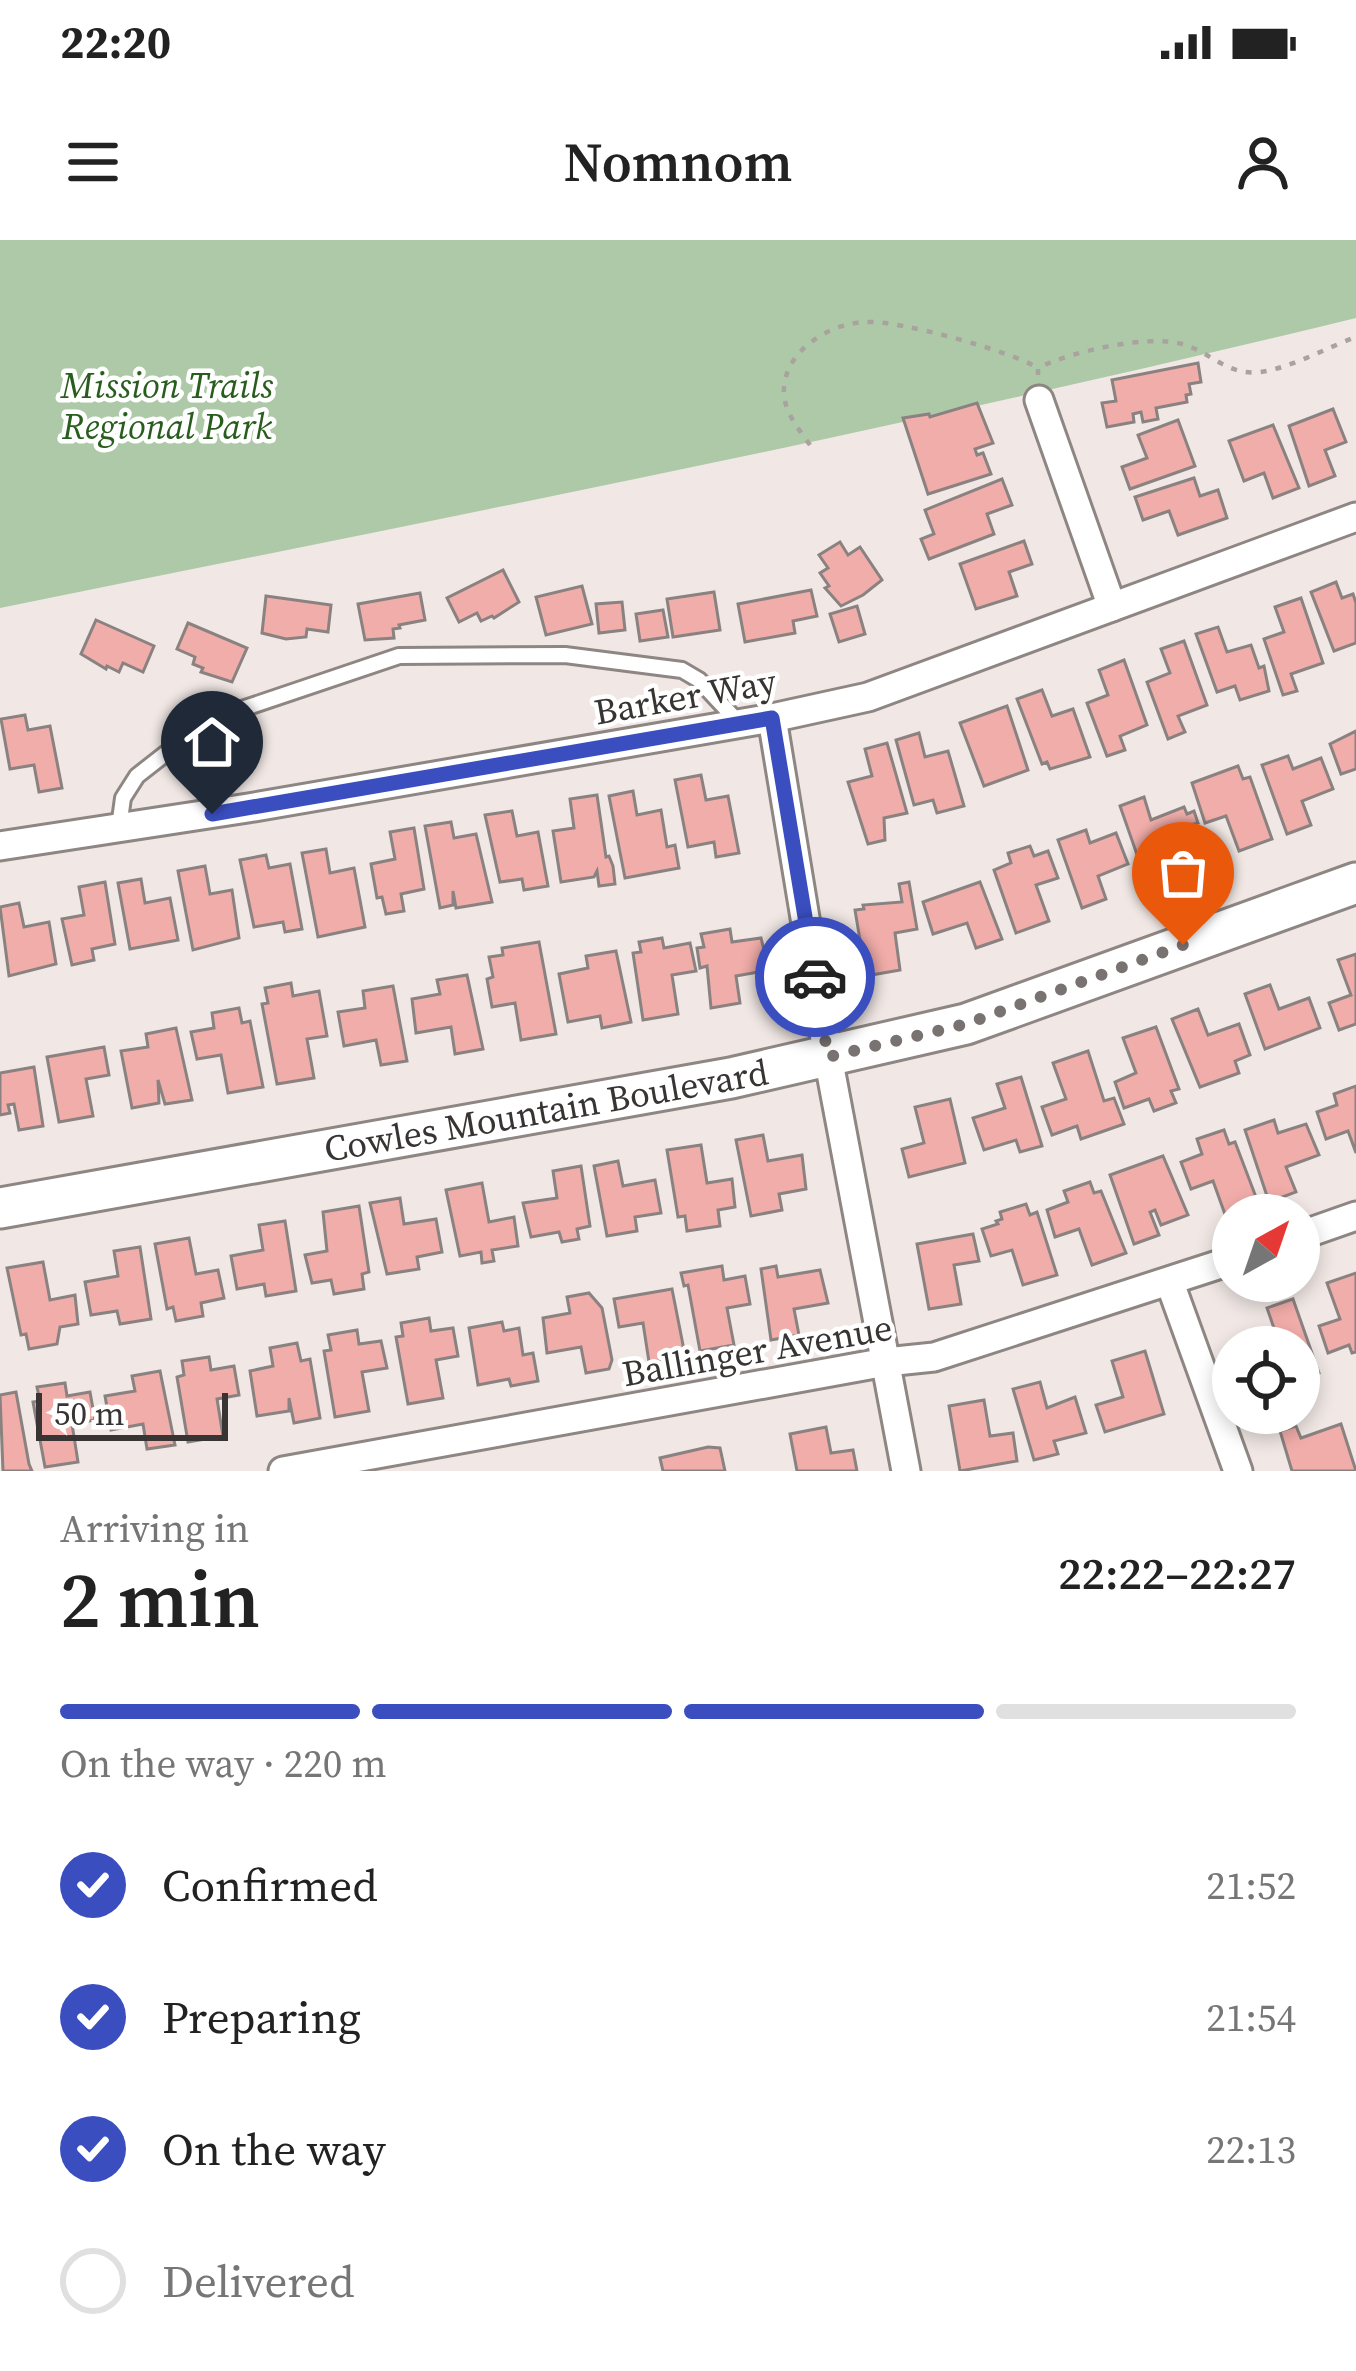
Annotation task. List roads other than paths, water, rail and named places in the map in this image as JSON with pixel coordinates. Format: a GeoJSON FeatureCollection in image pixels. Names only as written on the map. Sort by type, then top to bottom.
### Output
{"type":"FeatureCollection","features":[{"type":"Feature","properties":{"kind":"street"},"geometry":{"type":"LineString","coordinates":[[1039,400],[1112,607]]}},
{"type":"Feature","properties":{"kind":"street","name":"Barker Way"},"geometry":{"type":"LineString","coordinates":[[0,846],[772,718],[868,697],[1356,518]]}},
{"type":"Feature","properties":{"kind":"street"},"geometry":{"type":"LineString","coordinates":[[772,718],[828,1057],[905,1471]]}},
{"type":"Feature","properties":{"kind":"street","name":"Cowles Mountain Boulevard"},"geometry":{"type":"LineString","coordinates":[[0,1208],[731,1078],[966,1024],[1356,883]]}},
{"type":"Feature","properties":{"kind":"street"},"geometry":{"type":"LineString","coordinates":[[1320,1229],[1356,1216]]}},
{"type":"Feature","properties":{"kind":"street","name":"Ballinger Avenue"},"geometry":{"type":"LineString","coordinates":[[283,1471],[886,1362],[934,1358],[1212,1268]]}},
{"type":"Feature","properties":{"kind":"street"},"geometry":{"type":"LineString","coordinates":[[1169,1283],[1238,1471]]}},
{"type":"Feature","properties":{"kind":"lane"},"geometry":{"type":"LineString","coordinates":[[118,830],[123,798],[136,776],[174,747],[244,708],[399,656],[565,655],[682,670],[699,680],[739,723]]}},
{"type":"Feature","properties":{"kind":"park label","name":"Mission Trails Regional Park"},"geometry":{"type":"Point","coordinates":[167,406]}}]}
